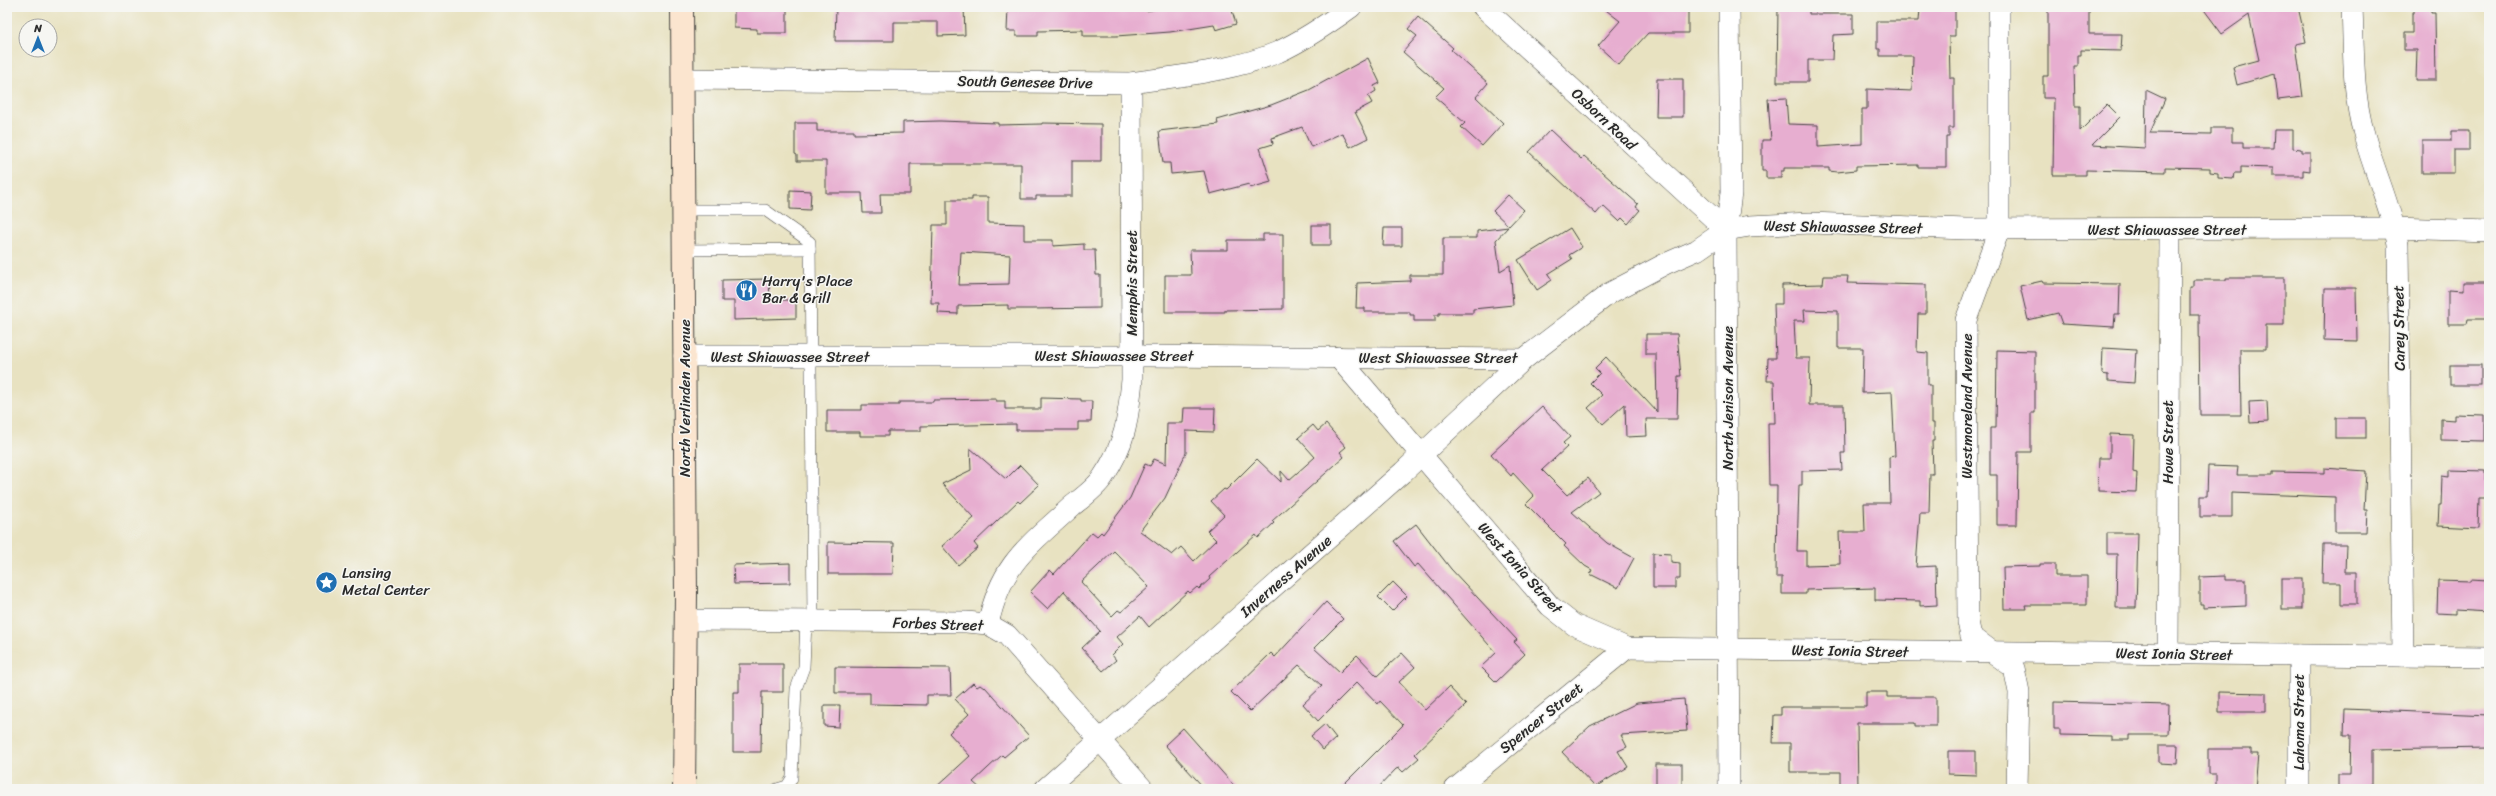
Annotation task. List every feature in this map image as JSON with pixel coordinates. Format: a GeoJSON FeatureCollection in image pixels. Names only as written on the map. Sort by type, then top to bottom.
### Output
{"type":"FeatureCollection","features":[{"type":"Feature","properties":{"kind":"street","name":"North Verlinden Avenue"},"geometry":{"type":"LineString","coordinates":[[682,7],[686,620],[684,789]]}},
{"type":"Feature","properties":{"kind":"street","name":"South Genesee Drive"},"geometry":{"type":"LineString","coordinates":[[682,79],[1132,83],[1204,73],[1278,52],[1330,22],[1351,7]]}},
{"type":"Feature","properties":{"kind":"street","name":"Osborn Road"},"geometry":{"type":"LineString","coordinates":[[1483,7],[1726,230]]}},
{"type":"Feature","properties":{"kind":"street","name":"North Jenison Avenue"},"geometry":{"type":"LineString","coordinates":[[1729,7],[1730,193],[1726,230],[1730,650],[1729,789]]}},
{"type":"Feature","properties":{"kind":"street","name":"Westmoreland Avenue"},"geometry":{"type":"LineString","coordinates":[[1999,7],[1999,230],[1966,320],[1968,622],[1971,636],[2014,668],[2017,680],[2017,789]]}},
{"type":"Feature","properties":{"kind":"street","name":"Carey Street"},"geometry":{"type":"LineString","coordinates":[[2352,7],[2356,95],[2364,134],[2395,228],[2398,245],[2404,656]]}},
{"type":"Feature","properties":{"kind":"street","name":"Memphis Street"},"geometry":{"type":"LineString","coordinates":[[988,624],[1000,583],[1016,558],[1102,479],[1117,452],[1127,426],[1132,356],[1132,83]]}},
{"type":"Feature","properties":{"kind":"street","name":"West Shiawassee Street"},"geometry":{"type":"LineString","coordinates":[[684,356],[810,358],[1132,356],[1524,359],[1610,293],[1665,264],[1697,250],[1726,230],[1750,226],[1810,223],[1999,230],[2395,228],[2489,231]]}},
{"type":"Feature","properties":{"kind":"street","name":"Howe Street"},"geometry":{"type":"LineString","coordinates":[[2168,654],[2170,230]]}},
{"type":"Feature","properties":{"kind":"street","name":"West Ionia Street"},"geometry":{"type":"LineString","coordinates":[[1338,357],[1550,606],[1574,625],[1627,648],[2489,657]]}},
{"type":"Feature","properties":{"kind":"street","name":"Inverness Avenue"},"geometry":{"type":"LineString","coordinates":[[1045,789],[1421,455],[1524,359]]}},
{"type":"Feature","properties":{"kind":"street","name":"Forbes Street"},"geometry":{"type":"LineString","coordinates":[[686,620],[966,622],[988,624],[1007,635],[1143,789]]}},
{"type":"Feature","properties":{"kind":"street","name":"Spencer Street"},"geometry":{"type":"LineString","coordinates":[[1455,789],[1627,648]]}},
{"type":"Feature","properties":{"kind":"street","name":"Lahoma Street"},"geometry":{"type":"LineString","coordinates":[[2299,656],[2299,789]]}},
{"type":"Feature","properties":{"kind":"lane"},"geometry":{"type":"LineString","coordinates":[[684,210],[764,210],[810,242],[809,622],[804,667],[796,689],[792,778],[787,786],[777,789]]}},
{"type":"Feature","properties":{"kind":"lane"},"geometry":{"type":"LineString","coordinates":[[684,250],[810,250]]}},
{"type":"Feature","properties":{"kind":"building"},"geometry":{"type":"Polygon","coordinates":[[[734,7],[787,8],[787,33],[757,33],[757,29],[734,28],[734,7]]]}},
{"type":"Feature","properties":{"kind":"building"},"geometry":{"type":"Polygon","coordinates":[[[836,7],[964,7],[965,35],[938,36],[938,22],[894,22],[894,41],[835,41],[836,7]]]}},
{"type":"Feature","properties":{"kind":"building"},"geometry":{"type":"Polygon","coordinates":[[[1008,7],[1146,7],[1146,11],[1167,7],[1231,7],[1236,24],[1216,30],[1214,25],[1170,32],[1116,36],[1083,36],[1083,30],[1038,31],[1038,36],[1016,36],[1016,31],[1007,31],[1008,7]]]}},
{"type":"Feature","properties":{"kind":"building"},"geometry":{"type":"Polygon","coordinates":[[[1602,7],[1688,7],[1688,33],[1648,33],[1619,65],[1598,46],[1620,21],[1602,7]]]}},
{"type":"Feature","properties":{"kind":"building"},"geometry":{"type":"Polygon","coordinates":[[[1778,7],[1809,7],[1809,14],[1853,14],[1853,34],[1833,35],[1832,60],[1808,60],[1808,82],[1777,82],[1778,7]]]}},
{"type":"Feature","properties":{"kind":"building"},"geometry":{"type":"Polygon","coordinates":[[[2048,7],[2089,7],[2089,34],[2122,34],[2121,51],[2081,50],[2081,55],[2078,55],[2078,66],[2074,66],[2075,106],[2080,106],[2080,131],[2107,104],[2120,117],[2092,145],[2145,148],[2146,90],[2165,99],[2150,133],[2211,134],[2211,128],[2232,128],[2232,142],[2244,142],[2244,148],[2273,148],[2274,130],[2293,130],[2293,148],[2301,149],[2301,152],[2310,152],[2310,171],[2303,170],[2303,176],[2273,176],[2273,168],[2241,167],[2241,173],[2234,173],[2233,179],[2218,178],[2218,173],[2210,172],[2210,168],[2165,167],[2165,172],[2086,170],[2086,175],[2053,175],[2054,98],[2043,98],[2043,76],[2048,76],[2048,7]]]}},
{"type":"Feature","properties":{"kind":"building"},"geometry":{"type":"Polygon","coordinates":[[[2202,7],[2298,7],[2306,42],[2296,44],[2303,97],[2278,100],[2275,74],[2237,85],[2233,67],[2259,60],[2249,15],[2222,34],[2202,7]]]}},
{"type":"Feature","properties":{"kind":"building"},"geometry":{"type":"Polygon","coordinates":[[[2414,7],[2431,7],[2431,13],[2435,13],[2436,80],[2416,80],[2417,50],[2404,50],[2404,33],[2412,33],[2412,13],[2414,13],[2414,7]]]}},
{"type":"Feature","properties":{"kind":"building"},"geometry":{"type":"Polygon","coordinates":[[[1920,9],[1955,10],[1955,36],[1949,36],[1950,78],[1954,78],[1954,128],[1949,128],[1949,137],[1946,137],[1946,167],[1918,167],[1918,165],[1856,166],[1856,170],[1837,172],[1829,171],[1829,168],[1784,168],[1784,171],[1781,171],[1781,178],[1766,178],[1766,171],[1762,171],[1762,140],[1771,140],[1768,99],[1786,98],[1788,124],[1818,125],[1818,147],[1862,144],[1862,109],[1867,109],[1867,89],[1912,91],[1913,56],[1880,56],[1880,49],[1877,49],[1877,21],[1919,21],[1920,9]]]}},
{"type":"Feature","properties":{"kind":"building"},"geometry":{"type":"Polygon","coordinates":[[[1418,17],[1453,48],[1451,50],[1488,83],[1476,97],[1503,123],[1482,146],[1461,127],[1465,123],[1435,97],[1444,88],[1403,52],[1417,36],[1408,29],[1418,17]]]}},
{"type":"Feature","properties":{"kind":"building"},"geometry":{"type":"Polygon","coordinates":[[[1368,58],[1380,83],[1374,86],[1376,91],[1368,96],[1372,103],[1355,112],[1368,138],[1350,147],[1342,133],[1311,147],[1302,127],[1272,138],[1273,144],[1260,148],[1271,182],[1250,188],[1249,184],[1210,194],[1204,171],[1171,174],[1170,163],[1163,163],[1159,131],[1218,124],[1217,120],[1271,105],[1309,90],[1368,58]]]}},
{"type":"Feature","properties":{"kind":"building"},"geometry":{"type":"Polygon","coordinates":[[[1657,79],[1683,79],[1683,117],[1656,117],[1657,79]]]}},
{"type":"Feature","properties":{"kind":"building"},"geometry":{"type":"Polygon","coordinates":[[[940,121],[998,123],[998,125],[1042,123],[1101,124],[1101,161],[1072,161],[1072,196],[1036,196],[1036,199],[1021,199],[1021,164],[910,164],[910,194],[880,194],[881,213],[863,213],[862,193],[826,193],[826,161],[797,161],[797,155],[795,154],[795,123],[817,123],[817,131],[854,131],[854,134],[903,133],[903,122],[940,121]]]}},
{"type":"Feature","properties":{"kind":"building"},"geometry":{"type":"Polygon","coordinates":[[[1550,130],[1581,159],[1584,156],[1638,204],[1636,207],[1640,210],[1628,224],[1622,218],[1619,221],[1603,206],[1596,214],[1529,152],[1550,130]]]}},
{"type":"Feature","properties":{"kind":"building"},"geometry":{"type":"Polygon","coordinates":[[[2452,131],[2469,131],[2469,150],[2454,150],[2454,173],[2422,173],[2422,140],[2452,140],[2452,131]]]}},
{"type":"Feature","properties":{"kind":"building"},"geometry":{"type":"Polygon","coordinates":[[[790,190],[811,191],[810,210],[790,209],[790,190]]]}},
{"type":"Feature","properties":{"kind":"building"},"geometry":{"type":"Polygon","coordinates":[[[1508,195],[1524,210],[1509,226],[1493,211],[1508,195]]]}},
{"type":"Feature","properties":{"kind":"building"},"geometry":{"type":"Polygon","coordinates":[[[972,197],[988,197],[988,223],[1024,224],[1024,240],[1053,240],[1053,246],[1084,244],[1084,250],[1095,250],[1096,275],[1100,275],[1100,308],[1008,309],[1008,305],[958,306],[958,314],[938,313],[939,303],[931,303],[933,225],[947,225],[947,200],[972,200],[972,197]],[[961,252],[959,285],[1009,284],[1010,255],[961,252]]]}},
{"type":"Feature","properties":{"kind":"building"},"geometry":{"type":"Polygon","coordinates":[[[1312,225],[1331,225],[1331,245],[1312,245],[1312,225]]]}},
{"type":"Feature","properties":{"kind":"building"},"geometry":{"type":"Polygon","coordinates":[[[1508,227],[1496,240],[1500,271],[1510,265],[1513,305],[1473,309],[1473,313],[1439,313],[1439,315],[1435,315],[1435,321],[1414,321],[1414,315],[1410,315],[1410,312],[1365,312],[1365,308],[1356,308],[1357,283],[1410,281],[1410,275],[1443,275],[1443,238],[1477,238],[1477,231],[1508,227]]]}},
{"type":"Feature","properties":{"kind":"building"},"geometry":{"type":"Polygon","coordinates":[[[1384,228],[1402,228],[1402,246],[1383,246],[1384,228]]]}},
{"type":"Feature","properties":{"kind":"building"},"geometry":{"type":"Polygon","coordinates":[[[1570,228],[1582,247],[1569,255],[1572,259],[1548,274],[1552,280],[1537,290],[1518,260],[1570,228]]]}},
{"type":"Feature","properties":{"kind":"building"},"geometry":{"type":"Polygon","coordinates":[[[1263,234],[1283,234],[1283,309],[1225,310],[1225,312],[1165,312],[1165,275],[1191,275],[1190,250],[1228,250],[1228,240],[1263,240],[1263,234]]]}},
{"type":"Feature","properties":{"kind":"building"},"geometry":{"type":"Polygon","coordinates":[[[1824,276],[1848,276],[1847,283],[1926,285],[1926,314],[1918,314],[1917,352],[1928,353],[1928,385],[1931,385],[1931,423],[1934,423],[1934,441],[1932,441],[1933,474],[1930,474],[1929,513],[1920,513],[1916,567],[1936,566],[1937,605],[1920,606],[1920,601],[1875,600],[1875,588],[1806,590],[1806,594],[1782,594],[1782,577],[1776,577],[1777,485],[1769,485],[1768,423],[1775,423],[1774,381],[1767,381],[1768,358],[1776,358],[1774,304],[1782,304],[1782,285],[1823,284],[1824,276]],[[1804,310],[1805,321],[1794,321],[1796,358],[1810,358],[1809,405],[1844,405],[1845,453],[1841,453],[1842,470],[1802,471],[1802,485],[1799,485],[1797,551],[1806,551],[1806,565],[1840,564],[1839,532],[1865,532],[1864,503],[1890,503],[1889,457],[1895,456],[1892,392],[1862,393],[1863,348],[1838,348],[1838,311],[1804,310]]]}},
{"type":"Feature","properties":{"kind":"building"},"geometry":{"type":"Polygon","coordinates":[[[2226,278],[2284,278],[2284,325],[2266,325],[2266,349],[2240,349],[2241,415],[2200,415],[2199,315],[2190,315],[2190,287],[2193,287],[2193,280],[2226,280],[2226,278]]]}},
{"type":"Feature","properties":{"kind":"building","name":"Harry's Place Bar & Grill"},"geometry":{"type":"Polygon","coordinates":[[[769,279],[770,300],[796,300],[796,318],[734,320],[734,301],[722,301],[722,280],[769,279]]]}},
{"type":"Feature","properties":{"kind":"building"},"geometry":{"type":"Polygon","coordinates":[[[2042,281],[2043,283],[2120,284],[2119,315],[2115,315],[2114,327],[2062,324],[2058,313],[2028,320],[2020,286],[2042,281]]]}},
{"type":"Feature","properties":{"kind":"building"},"geometry":{"type":"Polygon","coordinates":[[[2463,282],[2489,282],[2489,319],[2468,319],[2467,324],[2448,324],[2448,290],[2463,291],[2463,282]]]}},
{"type":"Feature","properties":{"kind":"building"},"geometry":{"type":"Polygon","coordinates":[[[2325,288],[2356,288],[2357,341],[2324,340],[2325,288]]]}},
{"type":"Feature","properties":{"kind":"building"},"geometry":{"type":"Polygon","coordinates":[[[1646,334],[1677,334],[1681,376],[1678,376],[1677,419],[1646,419],[1647,436],[1626,437],[1625,404],[1603,424],[1588,408],[1602,395],[1590,383],[1600,373],[1595,368],[1606,357],[1657,412],[1656,354],[1646,354],[1646,334]]]}},
{"type":"Feature","properties":{"kind":"building"},"geometry":{"type":"Polygon","coordinates":[[[2103,348],[2136,350],[2134,383],[2108,381],[2108,375],[2102,374],[2103,348]]]}},
{"type":"Feature","properties":{"kind":"building"},"geometry":{"type":"Polygon","coordinates":[[[1997,350],[2035,351],[2035,413],[2031,413],[2031,452],[2018,452],[2017,525],[1997,525],[1997,475],[1990,475],[1990,428],[1996,428],[1997,350]]]}},
{"type":"Feature","properties":{"kind":"building"},"geometry":{"type":"Polygon","coordinates":[[[2450,365],[2481,365],[2481,385],[2450,385],[2450,365]]]}},
{"type":"Feature","properties":{"kind":"building"},"geometry":{"type":"Polygon","coordinates":[[[1041,398],[1081,399],[1081,401],[1092,401],[1091,422],[1078,422],[1078,430],[1016,430],[1016,424],[921,426],[921,431],[888,431],[888,436],[860,436],[860,432],[827,432],[827,410],[862,410],[862,405],[899,405],[899,402],[996,399],[996,401],[1005,401],[1005,409],[1041,409],[1041,398]]]}},
{"type":"Feature","properties":{"kind":"building"},"geometry":{"type":"Polygon","coordinates":[[[2267,401],[2268,422],[2250,423],[2249,402],[2267,401]]]}},
{"type":"Feature","properties":{"kind":"building"},"geometry":{"type":"Polygon","coordinates":[[[1542,407],[1570,437],[1563,443],[1567,447],[1542,470],[1567,495],[1588,478],[1599,492],[1572,512],[1607,543],[1634,558],[1618,588],[1590,574],[1592,570],[1585,566],[1564,546],[1566,544],[1526,504],[1534,496],[1513,473],[1511,476],[1491,454],[1542,407]]]}},
{"type":"Feature","properties":{"kind":"building"},"geometry":{"type":"Polygon","coordinates":[[[1184,408],[1215,408],[1214,432],[1186,431],[1186,453],[1165,498],[1140,531],[1172,555],[1181,547],[1194,561],[1216,540],[1207,531],[1224,515],[1211,501],[1224,489],[1226,490],[1257,459],[1281,482],[1281,471],[1289,480],[1315,457],[1298,438],[1313,425],[1318,431],[1326,424],[1346,447],[1340,452],[1344,457],[1272,521],[1274,523],[1258,538],[1256,535],[1209,577],[1210,579],[1199,589],[1197,587],[1190,593],[1188,591],[1149,627],[1140,616],[1117,637],[1123,644],[1112,655],[1116,660],[1103,671],[1082,648],[1100,631],[1064,591],[1048,609],[1030,592],[1050,570],[1054,574],[1092,532],[1097,536],[1101,532],[1103,534],[1130,498],[1145,464],[1150,466],[1154,459],[1166,464],[1167,423],[1183,423],[1184,408]],[[1114,551],[1081,582],[1112,616],[1118,610],[1121,612],[1149,587],[1114,551]]]}},
{"type":"Feature","properties":{"kind":"building"},"geometry":{"type":"Polygon","coordinates":[[[2454,414],[2484,415],[2484,441],[2441,440],[2441,419],[2454,420],[2454,414]]]}},
{"type":"Feature","properties":{"kind":"building"},"geometry":{"type":"Polygon","coordinates":[[[2336,418],[2366,418],[2366,438],[2336,438],[2336,418]]]}},
{"type":"Feature","properties":{"kind":"building"},"geometry":{"type":"Polygon","coordinates":[[[2110,434],[2134,435],[2133,472],[2137,473],[2136,492],[2098,491],[2099,458],[2110,458],[2110,434]]]}},
{"type":"Feature","properties":{"kind":"building"},"geometry":{"type":"Polygon","coordinates":[[[970,448],[1006,479],[1020,465],[1039,485],[1020,503],[1018,501],[974,543],[978,548],[958,565],[942,546],[974,518],[942,484],[971,470],[970,448]]]}},
{"type":"Feature","properties":{"kind":"building"},"geometry":{"type":"Polygon","coordinates":[[[2208,466],[2238,467],[2237,475],[2273,475],[2273,472],[2324,473],[2324,468],[2366,471],[2364,510],[2367,510],[2366,532],[2335,532],[2335,497],[2232,493],[2232,517],[2200,517],[2200,496],[2207,496],[2208,466]]]}},
{"type":"Feature","properties":{"kind":"building"},"geometry":{"type":"Polygon","coordinates":[[[2449,470],[2485,471],[2485,498],[2479,498],[2478,528],[2438,526],[2439,506],[2441,506],[2442,476],[2449,477],[2449,470]]]}},
{"type":"Feature","properties":{"kind":"building"},"geometry":{"type":"Polygon","coordinates":[[[1416,524],[1451,569],[1517,640],[1514,642],[1525,654],[1496,682],[1481,667],[1496,653],[1418,564],[1414,567],[1394,541],[1416,524]]]}},
{"type":"Feature","properties":{"kind":"building"},"geometry":{"type":"Polygon","coordinates":[[[2107,533],[2138,533],[2136,608],[2116,608],[2117,554],[2107,554],[2107,533]]]}},
{"type":"Feature","properties":{"kind":"building"},"geometry":{"type":"Polygon","coordinates":[[[828,542],[894,543],[893,574],[828,574],[828,542]]]}},
{"type":"Feature","properties":{"kind":"building"},"geometry":{"type":"Polygon","coordinates":[[[2323,544],[2346,544],[2345,572],[2357,572],[2357,604],[2341,604],[2341,583],[2322,583],[2323,544]]]}},
{"type":"Feature","properties":{"kind":"building"},"geometry":{"type":"Polygon","coordinates":[[[1653,553],[1671,554],[1671,562],[1680,563],[1680,579],[1675,579],[1675,588],[1653,588],[1653,553]]]}},
{"type":"Feature","properties":{"kind":"building"},"geometry":{"type":"Polygon","coordinates":[[[790,563],[790,583],[734,584],[733,565],[790,563]]]}},
{"type":"Feature","properties":{"kind":"building"},"geometry":{"type":"Polygon","coordinates":[[[2040,564],[2055,564],[2055,576],[2087,576],[2087,605],[2025,605],[2026,609],[2004,609],[2003,567],[2040,566],[2040,564]]]}},
{"type":"Feature","properties":{"kind":"building"},"geometry":{"type":"Polygon","coordinates":[[[2225,576],[2225,580],[2246,580],[2246,606],[2203,608],[2203,604],[2200,604],[2200,577],[2225,576]]]}},
{"type":"Feature","properties":{"kind":"building"},"geometry":{"type":"Polygon","coordinates":[[[2282,578],[2302,578],[2302,609],[2282,609],[2282,578]]]}},
{"type":"Feature","properties":{"kind":"building"},"geometry":{"type":"Polygon","coordinates":[[[2471,579],[2489,580],[2489,612],[2455,610],[2455,614],[2437,613],[2438,580],[2471,581],[2471,579]]]}},
{"type":"Feature","properties":{"kind":"building"},"geometry":{"type":"Polygon","coordinates":[[[1393,582],[1407,596],[1392,611],[1378,597],[1393,582]]]}},
{"type":"Feature","properties":{"kind":"building"},"geometry":{"type":"Polygon","coordinates":[[[1326,602],[1343,619],[1314,648],[1340,672],[1357,655],[1377,676],[1402,653],[1415,667],[1399,682],[1425,710],[1449,687],[1466,705],[1415,754],[1419,758],[1403,772],[1399,768],[1396,769],[1377,789],[1339,789],[1403,725],[1380,701],[1378,704],[1357,682],[1318,721],[1303,704],[1322,686],[1299,665],[1250,711],[1231,692],[1271,653],[1275,657],[1326,602]]]}},
{"type":"Feature","properties":{"kind":"building"},"geometry":{"type":"Polygon","coordinates":[[[739,664],[783,664],[783,692],[762,692],[761,752],[733,752],[733,692],[739,692],[739,664]]]}},
{"type":"Feature","properties":{"kind":"building"},"geometry":{"type":"Polygon","coordinates":[[[835,667],[950,668],[951,695],[927,695],[927,705],[870,704],[870,693],[835,693],[835,667]]]}},
{"type":"Feature","properties":{"kind":"building"},"geometry":{"type":"Polygon","coordinates":[[[973,683],[977,687],[980,685],[984,688],[985,687],[1029,736],[1004,757],[1002,755],[973,782],[981,789],[934,789],[970,756],[949,733],[969,714],[955,699],[973,683]]]}},
{"type":"Feature","properties":{"kind":"building"},"geometry":{"type":"Polygon","coordinates":[[[1866,692],[1887,692],[1887,697],[1936,697],[1936,726],[1915,726],[1915,723],[1857,723],[1858,789],[1840,789],[1840,772],[1790,772],[1790,743],[1773,743],[1774,715],[1781,715],[1781,707],[1866,707],[1866,692]]]}},
{"type":"Feature","properties":{"kind":"building"},"geometry":{"type":"Polygon","coordinates":[[[2219,692],[2266,693],[2266,712],[2219,712],[2219,692]]]}},
{"type":"Feature","properties":{"kind":"building"},"geometry":{"type":"Polygon","coordinates":[[[1684,699],[1687,731],[1621,735],[1627,747],[1618,751],[1628,767],[1595,787],[1562,752],[1590,726],[1637,703],[1684,699]]]}},
{"type":"Feature","properties":{"kind":"building"},"geometry":{"type":"Polygon","coordinates":[[[2054,702],[2169,705],[2168,735],[2129,735],[2129,740],[2112,740],[2112,736],[2060,735],[2060,729],[2054,729],[2054,702]]]}},
{"type":"Feature","properties":{"kind":"building"},"geometry":{"type":"Polygon","coordinates":[[[824,705],[840,705],[839,727],[824,726],[824,705]]]}},
{"type":"Feature","properties":{"kind":"building"},"geometry":{"type":"Polygon","coordinates":[[[2345,709],[2489,715],[2489,748],[2372,750],[2372,789],[2338,789],[2338,774],[2350,774],[2351,735],[2344,735],[2345,709]]]}},
{"type":"Feature","properties":{"kind":"building"},"geometry":{"type":"Polygon","coordinates":[[[1325,724],[1336,738],[1323,750],[1311,736],[1325,724]]]}},
{"type":"Feature","properties":{"kind":"building"},"geometry":{"type":"Polygon","coordinates":[[[1183,728],[1237,789],[1205,789],[1165,745],[1183,728]]]}},
{"type":"Feature","properties":{"kind":"building"},"geometry":{"type":"Polygon","coordinates":[[[2159,745],[2178,745],[2177,764],[2159,763],[2159,745]]]}},
{"type":"Feature","properties":{"kind":"building"},"geometry":{"type":"Polygon","coordinates":[[[2208,749],[2251,749],[2251,754],[2258,754],[2255,789],[2216,789],[2216,774],[2208,774],[2208,749]]]}},
{"type":"Feature","properties":{"kind":"building"},"geometry":{"type":"Polygon","coordinates":[[[1948,751],[1976,751],[1976,775],[1948,774],[1948,751]]]}},
{"type":"Feature","properties":{"kind":"building"},"geometry":{"type":"Polygon","coordinates":[[[1656,764],[1682,764],[1682,789],[1656,789],[1656,764]]]}},
{"type":"Feature","properties":{"kind":"place","name":"Harry's Place Bar & Grill"},"geometry":{"type":"Point","coordinates":[746,290]}},
{"type":"Feature","properties":{"kind":"place","name":"Lansing Metal Center"},"geometry":{"type":"Point","coordinates":[327,582]}}]}
